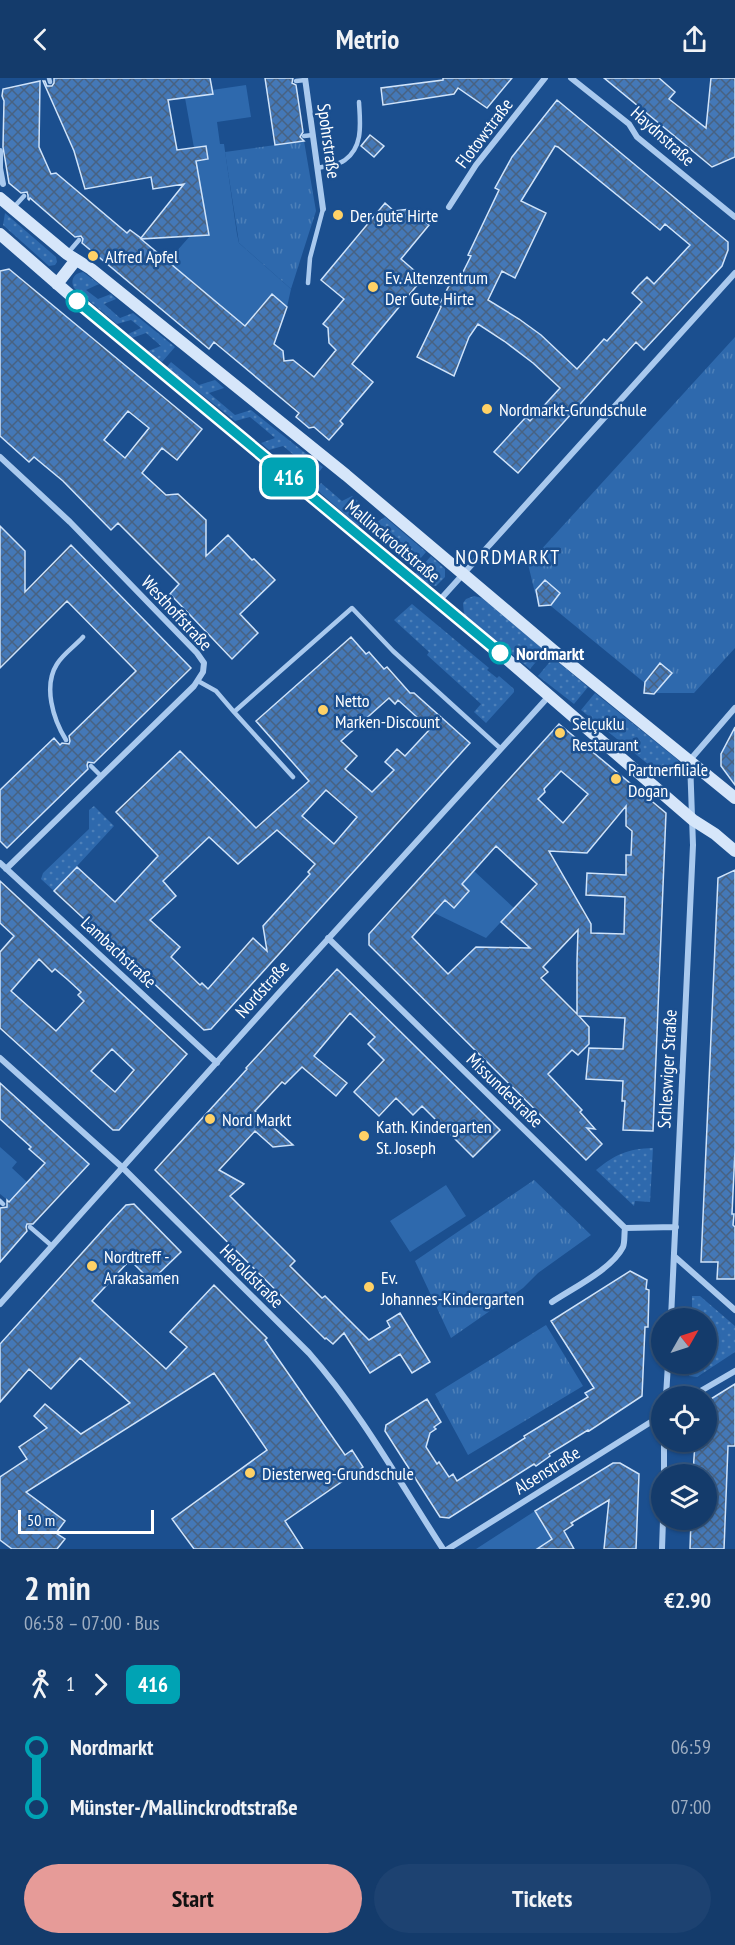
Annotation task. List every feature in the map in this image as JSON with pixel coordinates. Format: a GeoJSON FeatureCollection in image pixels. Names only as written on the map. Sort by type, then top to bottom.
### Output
{"type":"FeatureCollection","features":[{"type":"Feature","properties":{"kind":"main road","name":"Mallinckrodtstraße"},"geometry":{"type":"LineString","coordinates":[[0,198],[71,258],[91,270],[373,505],[462,573],[735,798]]}},
{"type":"Feature","properties":{"kind":"main road","name":"Mallinckrodtstraße"},"geometry":{"type":"LineString","coordinates":[[0,234],[57,284],[370,540],[438,602],[693,820],[715,834],[735,851]]}},
{"type":"Feature","properties":{"kind":"main road"},"geometry":{"type":"LineString","coordinates":[[57,284],[71,258]]}},
{"type":"Feature","properties":{"kind":"street","name":"Flotowstraße"},"geometry":{"type":"LineString","coordinates":[[449,207],[476,165],[545,78]]}},
{"type":"Feature","properties":{"kind":"street","name":"Haydnstraße"},"geometry":{"type":"LineString","coordinates":[[571,78],[629,124],[637,138],[735,217]]}},
{"type":"Feature","properties":{"kind":"street","name":"Spohrstraße"},"geometry":{"type":"LineString","coordinates":[[305,79],[323,209]]}},
{"type":"Feature","properties":{"kind":"street"},"geometry":{"type":"LineString","coordinates":[[0,150],[3,184]]}},
{"type":"Feature","properties":{"kind":"street"},"geometry":{"type":"LineString","coordinates":[[438,602],[735,273]]}},
{"type":"Feature","properties":{"kind":"street","name":"Westhoffstraße"},"geometry":{"type":"LineString","coordinates":[[0,457],[70,522],[197,653],[204,663],[203,672],[198,681],[6,869]]}},
{"type":"Feature","properties":{"kind":"street","name":"Nordstraße"},"geometry":{"type":"LineString","coordinates":[[0,1304],[549,695]]}},
{"type":"Feature","properties":{"kind":"street"},"geometry":{"type":"LineString","coordinates":[[693,820],[690,760],[735,708]]}},
{"type":"Feature","properties":{"kind":"street","name":"Schleswiger Straße"},"geometry":{"type":"LineString","coordinates":[[671,1308],[693,820]]}},
{"type":"Feature","properties":{"kind":"street","name":"Lambachstraße"},"geometry":{"type":"LineString","coordinates":[[0,863],[217,1063]]}},
{"type":"Feature","properties":{"kind":"street","name":"Missundestraße"},"geometry":{"type":"LineString","coordinates":[[328,939],[625,1228]]}},
{"type":"Feature","properties":{"kind":"street","name":"Heroldstraße"},"geometry":{"type":"LineString","coordinates":[[0,1059],[123,1168],[321,1368],[365,1428],[443,1549]]}},
{"type":"Feature","properties":{"kind":"street"},"geometry":{"type":"LineString","coordinates":[[552,1302],[614,1259],[623,1246],[625,1228],[676,1227]]}},
{"type":"Feature","properties":{"kind":"street"},"geometry":{"type":"LineString","coordinates":[[674,1256],[735,1310]]}},
{"type":"Feature","properties":{"kind":"street"},"geometry":{"type":"LineString","coordinates":[[709,1386],[735,1371]]}},
{"type":"Feature","properties":{"kind":"street","name":"Alsenstraße"},"geometry":{"type":"LineString","coordinates":[[448,1549],[651,1422]]}},
{"type":"Feature","properties":{"kind":"street"},"geometry":{"type":"LineString","coordinates":[[662,1549],[663,1530]]}},
{"type":"Feature","properties":{"kind":"lane"},"geometry":{"type":"LineString","coordinates":[[296,81],[305,79]]}},
{"type":"Feature","properties":{"kind":"lane"},"geometry":{"type":"LineString","coordinates":[[318,168],[344,161],[355,149],[361,129],[358,102]]}},
{"type":"Feature","properties":{"kind":"lane"},"geometry":{"type":"LineString","coordinates":[[304,136],[313,135]]}},
{"type":"Feature","properties":{"kind":"lane"},"geometry":{"type":"LineString","coordinates":[[13,209],[24,196]]}},
{"type":"Feature","properties":{"kind":"lane"},"geometry":{"type":"LineString","coordinates":[[308,283],[310,258],[323,209]]}},
{"type":"Feature","properties":{"kind":"lane"},"geometry":{"type":"LineString","coordinates":[[71,258],[79,240]]}},
{"type":"Feature","properties":{"kind":"lane"},"geometry":{"type":"LineString","coordinates":[[234,712],[352,608],[393,651],[501,749]]}},
{"type":"Feature","properties":{"kind":"lane"},"geometry":{"type":"LineString","coordinates":[[66,740],[58,728],[51,701],[51,677],[57,663],[83,638]]}},
{"type":"Feature","properties":{"kind":"lane"},"geometry":{"type":"LineString","coordinates":[[198,681],[216,691],[293,777]]}},
{"type":"Feature","properties":{"kind":"lane"},"geometry":{"type":"LineString","coordinates":[[91,766],[101,776]]}},
{"type":"Feature","properties":{"kind":"lane"},"geometry":{"type":"LineString","coordinates":[[30,1227],[52,1246]]}},
{"type":"Feature","properties":{"kind":"green space"},"geometry":{"type":"Polygon","coordinates":[[[246,85],[251,117],[217,122],[220,144],[224,144],[237,234],[239,243],[291,289],[287,307],[272,294],[255,313],[247,327],[168,261],[190,236],[209,235],[196,162],[208,159],[206,146],[194,148],[185,98],[212,94],[212,90],[246,85]]]}},
{"type":"Feature","properties":{"kind":"green space"},"geometry":{"type":"Polygon","coordinates":[[[304,141],[316,211],[291,289],[239,243],[225,152],[304,141]]]}},
{"type":"Feature","properties":{"kind":"green space"},"geometry":{"type":"Polygon","coordinates":[[[5,213],[56,257],[55,265],[49,266],[3,225],[5,213]]]}},
{"type":"Feature","properties":{"kind":"green space"},"geometry":{"type":"Polygon","coordinates":[[[83,272],[99,284],[86,290],[98,299],[111,294],[116,299],[104,304],[120,318],[133,313],[175,347],[162,362],[148,351],[161,346],[146,333],[132,338],[128,334],[141,328],[131,320],[117,324],[74,288],[72,282],[74,277],[83,272]]]}},
{"type":"Feature","properties":{"kind":"green space","name":"Nordmarkt"},"geometry":{"type":"Polygon","coordinates":[[[735,337],[735,648],[694,693],[657,693],[535,593],[528,564],[735,337]]]}},
{"type":"Feature","properties":{"kind":"green space"},"geometry":{"type":"Polygon","coordinates":[[[171,362],[199,385],[215,380],[224,388],[209,393],[235,415],[251,410],[323,467],[317,474],[283,446],[269,450],[261,443],[275,438],[250,417],[235,421],[167,367],[171,362]]]}},
{"type":"Feature","properties":{"kind":"green space"},"geometry":{"type":"Polygon","coordinates":[[[321,483],[342,501],[352,496],[358,501],[348,507],[366,522],[358,526],[316,489],[321,483]]]}},
{"type":"Feature","properties":{"kind":"green space"},"geometry":{"type":"Polygon","coordinates":[[[385,517],[426,552],[420,559],[397,539],[385,546],[381,542],[392,536],[377,522],[385,517]]]}},
{"type":"Feature","properties":{"kind":"green space"},"geometry":{"type":"Polygon","coordinates":[[[431,556],[445,569],[445,577],[436,586],[428,584],[415,574],[431,556]]]}},
{"type":"Feature","properties":{"kind":"green space"},"geometry":{"type":"Polygon","coordinates":[[[474,596],[482,598],[545,651],[530,669],[464,614],[463,603],[474,596]]]}},
{"type":"Feature","properties":{"kind":"green space"},"geometry":{"type":"Polygon","coordinates":[[[412,604],[489,668],[487,670],[497,678],[499,676],[514,689],[514,692],[486,723],[474,712],[481,704],[427,655],[429,652],[394,620],[412,604]]]}},
{"type":"Feature","properties":{"kind":"green space"},"geometry":{"type":"Polygon","coordinates":[[[553,658],[588,687],[574,704],[538,676],[553,658]]]}},
{"type":"Feature","properties":{"kind":"green space"},"geometry":{"type":"Polygon","coordinates":[[[595,693],[678,760],[681,766],[678,773],[671,778],[664,777],[581,710],[595,693]]]}},
{"type":"Feature","properties":{"kind":"green space"},"geometry":{"type":"Polygon","coordinates":[[[94,806],[114,826],[54,891],[41,879],[43,873],[89,829],[89,810],[94,806]]]}},
{"type":"Feature","properties":{"kind":"green space"},"geometry":{"type":"Polygon","coordinates":[[[474,871],[514,908],[486,938],[430,911],[446,899],[454,908],[469,892],[462,884],[474,871]]]}},
{"type":"Feature","properties":{"kind":"green space"},"geometry":{"type":"Polygon","coordinates":[[[0,1147],[17,1162],[12,1168],[27,1182],[10,1202],[0,1194],[0,1147]]]}},
{"type":"Feature","properties":{"kind":"green space"},"geometry":{"type":"Polygon","coordinates":[[[653,1148],[650,1202],[635,1201],[634,1206],[596,1170],[622,1153],[653,1148]]]}},
{"type":"Feature","properties":{"kind":"green space"},"geometry":{"type":"Polygon","coordinates":[[[534,1180],[591,1235],[538,1273],[523,1288],[451,1338],[415,1261],[534,1180]]]}},
{"type":"Feature","properties":{"kind":"green space"},"geometry":{"type":"Polygon","coordinates":[[[446,1185],[466,1216],[410,1252],[390,1221],[446,1185]]]}},
{"type":"Feature","properties":{"kind":"green space"},"geometry":{"type":"Polygon","coordinates":[[[692,1296],[700,1296],[714,1308],[692,1308],[692,1296]]]}},
{"type":"Feature","properties":{"kind":"green space"},"geometry":{"type":"Polygon","coordinates":[[[717,1311],[735,1326],[735,1352],[717,1364],[717,1311]]]}},
{"type":"Feature","properties":{"kind":"green space"},"geometry":{"type":"Polygon","coordinates":[[[546,1325],[583,1386],[468,1455],[435,1394],[546,1325]]]}},
{"type":"Feature","properties":{"kind":"green space"},"geometry":{"type":"Polygon","coordinates":[[[689,1374],[702,1374],[697,1377],[689,1376],[689,1374]]]}},
{"type":"Feature","properties":{"kind":"green space"},"geometry":{"type":"Polygon","coordinates":[[[535,1511],[552,1539],[548,1542],[552,1549],[476,1549],[535,1511]]]}},
{"type":"Feature","properties":{"kind":"building"},"geometry":{"type":"Polygon","coordinates":[[[54,78],[210,78],[213,94],[168,100],[177,150],[206,146],[208,159],[196,161],[209,235],[141,239],[245,326],[272,294],[287,307],[274,344],[283,351],[284,361],[293,360],[314,377],[336,350],[329,343],[328,328],[323,324],[344,299],[321,280],[385,203],[394,211],[410,209],[429,225],[401,259],[423,278],[352,364],[373,382],[340,421],[343,424],[329,440],[314,427],[309,428],[296,417],[299,413],[214,342],[209,349],[82,243],[81,236],[75,237],[30,198],[29,200],[27,192],[21,193],[9,183],[3,147],[3,89],[40,81],[39,147],[51,174],[56,173],[127,233],[130,230],[141,238],[184,184],[153,189],[151,177],[85,189],[74,151],[43,81],[47,86],[52,86],[54,78]]]}},
{"type":"Feature","properties":{"kind":"building"},"geometry":{"type":"Polygon","coordinates":[[[265,78],[293,78],[292,83],[296,85],[303,132],[300,137],[304,141],[275,145],[265,78]]]}},
{"type":"Feature","properties":{"kind":"building"},"geometry":{"type":"Polygon","coordinates":[[[443,78],[512,78],[487,108],[458,88],[454,94],[383,105],[381,88],[443,80],[443,78]]]}},
{"type":"Feature","properties":{"kind":"building"},"geometry":{"type":"Polygon","coordinates":[[[604,78],[659,78],[675,92],[669,99],[706,128],[711,78],[735,78],[735,157],[712,167],[604,78]]]}},
{"type":"Feature","properties":{"kind":"building"},"geometry":{"type":"Polygon","coordinates":[[[557,100],[728,242],[728,250],[722,266],[644,350],[636,342],[518,473],[494,452],[526,417],[530,421],[560,388],[533,363],[478,324],[469,337],[454,376],[417,357],[451,282],[457,284],[471,256],[468,255],[499,190],[495,188],[512,157],[557,100]],[[555,146],[521,201],[546,213],[515,278],[502,271],[488,300],[541,335],[577,369],[604,339],[607,341],[642,302],[632,293],[638,286],[647,277],[654,284],[690,245],[665,224],[660,230],[555,146]]]}},
{"type":"Feature","properties":{"kind":"building"},"geometry":{"type":"Polygon","coordinates":[[[370,135],[384,146],[374,157],[361,146],[370,135]]]}},
{"type":"Feature","properties":{"kind":"building"},"geometry":{"type":"Polygon","coordinates":[[[9,269],[202,429],[177,460],[162,448],[142,473],[166,495],[178,494],[206,520],[206,556],[228,535],[275,580],[240,614],[258,633],[232,659],[170,594],[179,584],[118,523],[111,530],[63,481],[34,457],[29,462],[0,436],[0,271],[9,269]],[[128,411],[104,440],[125,458],[149,428],[128,411]]]}},
{"type":"Feature","properties":{"kind":"building"},"geometry":{"type":"Polygon","coordinates":[[[0,526],[25,551],[25,592],[71,545],[191,668],[94,763],[88,762],[88,769],[7,848],[0,841],[0,790],[54,738],[60,745],[69,744],[69,736],[136,671],[67,601],[0,668],[0,526]]]}},
{"type":"Feature","properties":{"kind":"building"},"geometry":{"type":"Polygon","coordinates":[[[545,580],[560,593],[551,605],[539,606],[536,590],[545,580]]]}},
{"type":"Feature","properties":{"kind":"building"},"geometry":{"type":"Polygon","coordinates":[[[351,637],[366,654],[369,652],[384,669],[387,667],[410,693],[414,693],[470,743],[211,1029],[204,1030],[54,891],[77,867],[115,902],[158,856],[116,812],[180,751],[256,828],[309,781],[256,721],[351,637]],[[389,698],[341,741],[357,756],[345,769],[372,792],[394,770],[385,762],[397,749],[405,756],[430,729],[398,700],[395,704],[389,698]],[[326,790],[302,816],[334,844],[357,817],[326,790]],[[277,830],[238,864],[209,837],[163,881],[176,896],[150,920],[180,947],[171,957],[200,985],[202,983],[208,989],[253,938],[267,951],[263,926],[310,874],[308,872],[315,864],[277,830]]]}},
{"type":"Feature","properties":{"kind":"building"},"geometry":{"type":"Polygon","coordinates":[[[660,663],[672,673],[654,694],[644,693],[645,682],[660,663]]]}},
{"type":"Feature","properties":{"kind":"building"},"geometry":{"type":"Polygon","coordinates":[[[559,724],[666,813],[653,1131],[623,1130],[625,1101],[622,1101],[623,1081],[586,1079],[589,1048],[623,1049],[625,1018],[579,1016],[589,1027],[589,1044],[578,1055],[572,1050],[548,1074],[582,1110],[580,1112],[595,1129],[587,1128],[602,1144],[586,1160],[369,945],[369,934],[559,724]],[[561,771],[544,789],[545,792],[538,799],[563,823],[588,794],[561,771]],[[626,806],[587,853],[549,851],[591,924],[591,933],[624,934],[625,897],[586,895],[587,873],[626,875],[626,855],[631,855],[632,831],[626,826],[626,806]],[[496,846],[462,884],[469,891],[454,908],[445,900],[412,937],[448,974],[476,947],[530,948],[501,922],[537,884],[496,846]],[[578,930],[543,967],[548,972],[541,978],[577,1014],[578,930]]]}},
{"type":"Feature","properties":{"kind":"building"},"geometry":{"type":"Polygon","coordinates":[[[735,727],[735,785],[721,766],[721,754],[735,727]]]}},
{"type":"Feature","properties":{"kind":"building"},"geometry":{"type":"Polygon","coordinates":[[[735,870],[735,1150],[732,1214],[734,1214],[733,1225],[735,1227],[735,1279],[717,1279],[718,1262],[701,1262],[718,878],[735,870]]]}},
{"type":"Feature","properties":{"kind":"building"},"geometry":{"type":"Polygon","coordinates":[[[0,881],[187,1054],[119,1130],[113,1130],[0,1028],[0,952],[14,936],[0,923],[0,881]],[[39,959],[11,991],[56,1031],[84,1001],[78,995],[81,992],[55,969],[52,972],[39,959]],[[112,1049],[91,1071],[115,1092],[134,1070],[112,1049]]]}},
{"type":"Feature","properties":{"kind":"building"},"geometry":{"type":"Polygon","coordinates":[[[337,969],[500,1130],[473,1157],[422,1106],[413,1115],[396,1098],[379,1116],[354,1092],[384,1060],[368,1044],[375,1037],[350,1013],[314,1056],[347,1083],[336,1096],[302,1067],[285,1084],[282,1082],[255,1111],[293,1145],[273,1147],[255,1131],[219,1170],[244,1184],[230,1196],[295,1261],[290,1266],[322,1298],[325,1296],[369,1340],[390,1327],[387,1321],[400,1313],[430,1362],[412,1373],[400,1354],[370,1373],[344,1333],[333,1344],[325,1339],[155,1170],[337,969]]]}},
{"type":"Feature","properties":{"kind":"building"},"geometry":{"type":"Polygon","coordinates":[[[0,1083],[89,1164],[33,1224],[27,1224],[27,1231],[0,1262],[0,1208],[7,1207],[7,1200],[9,1202],[45,1163],[0,1119],[0,1083]]]}},
{"type":"Feature","properties":{"kind":"building"},"geometry":{"type":"Polygon","coordinates":[[[134,1204],[181,1252],[151,1281],[130,1260],[92,1301],[166,1369],[187,1347],[170,1332],[214,1285],[267,1338],[265,1340],[345,1455],[352,1450],[363,1467],[285,1521],[303,1549],[194,1549],[172,1519],[267,1450],[214,1373],[26,1492],[65,1521],[56,1533],[65,1539],[57,1549],[12,1549],[0,1540],[0,1477],[27,1459],[19,1447],[47,1428],[34,1416],[45,1404],[81,1434],[130,1403],[80,1358],[51,1389],[29,1369],[0,1402],[0,1344],[126,1205],[134,1204]]]}},
{"type":"Feature","properties":{"kind":"building"},"geometry":{"type":"Polygon","coordinates":[[[630,1271],[647,1280],[646,1289],[649,1290],[642,1396],[549,1454],[550,1456],[536,1466],[534,1464],[449,1518],[440,1517],[385,1431],[386,1425],[427,1399],[441,1422],[430,1433],[426,1447],[437,1464],[439,1462],[449,1477],[453,1474],[457,1481],[588,1397],[585,1393],[594,1388],[551,1321],[630,1271]]]}},
{"type":"Feature","properties":{"kind":"building"},"geometry":{"type":"Polygon","coordinates":[[[735,1384],[735,1446],[728,1446],[724,1549],[690,1549],[691,1530],[717,1530],[717,1464],[694,1464],[694,1452],[717,1452],[717,1395],[735,1384]]]}},
{"type":"Feature","properties":{"kind":"building"},"geometry":{"type":"Polygon","coordinates":[[[613,1463],[620,1463],[639,1474],[636,1549],[604,1549],[609,1500],[571,1523],[573,1525],[564,1531],[574,1549],[537,1549],[552,1539],[535,1511],[613,1463]]]}},
{"type":"Feature","properties":{"kind":"bus line","name":"416"},"geometry":{"type":"LineString","coordinates":[[77,301],[500,653]]}},
{"type":"Feature","properties":{"kind":"place","name":"Der gute Hirte"},"geometry":{"type":"Point","coordinates":[338,215]}},
{"type":"Feature","properties":{"kind":"place","name":"Alfred Apfel"},"geometry":{"type":"Point","coordinates":[93,256]}},
{"type":"Feature","properties":{"kind":"place","name":"Ev. Altenzentrum Der Gute Hirte"},"geometry":{"type":"Point","coordinates":[373,287]}},
{"type":"Feature","properties":{"kind":"place","name":"Nordmarkt-Grundschule"},"geometry":{"type":"Point","coordinates":[487,409]}},
{"type":"Feature","properties":{"kind":"place","name":"Nordmarkt"},"geometry":{"type":"Point","coordinates":[500,653]}},
{"type":"Feature","properties":{"kind":"place","name":"Netto Marken-Discount"},"geometry":{"type":"Point","coordinates":[323,710]}},
{"type":"Feature","properties":{"kind":"place","name":"Selçuklu Restaurant"},"geometry":{"type":"Point","coordinates":[560,733]}},
{"type":"Feature","properties":{"kind":"place","name":"Partnerfiliale Dogan"},"geometry":{"type":"Point","coordinates":[616,779]}},
{"type":"Feature","properties":{"kind":"place","name":"Nord Markt"},"geometry":{"type":"Point","coordinates":[210,1119]}},
{"type":"Feature","properties":{"kind":"place","name":"Kath. Kindergarten St. Joseph"},"geometry":{"type":"Point","coordinates":[364,1136]}},
{"type":"Feature","properties":{"kind":"place","name":"Nordtreff - Arakasamen"},"geometry":{"type":"Point","coordinates":[92,1266]}},
{"type":"Feature","properties":{"kind":"place","name":"Ev. Johannes-Kindergarten"},"geometry":{"type":"Point","coordinates":[369,1287]}},
{"type":"Feature","properties":{"kind":"place","name":"Diesterweg-Grundschule"},"geometry":{"type":"Point","coordinates":[250,1473]}},
{"type":"Feature","properties":{"kind":"district","name":"NORDMARKT"},"geometry":{"type":"Point","coordinates":[508,557]}}]}
